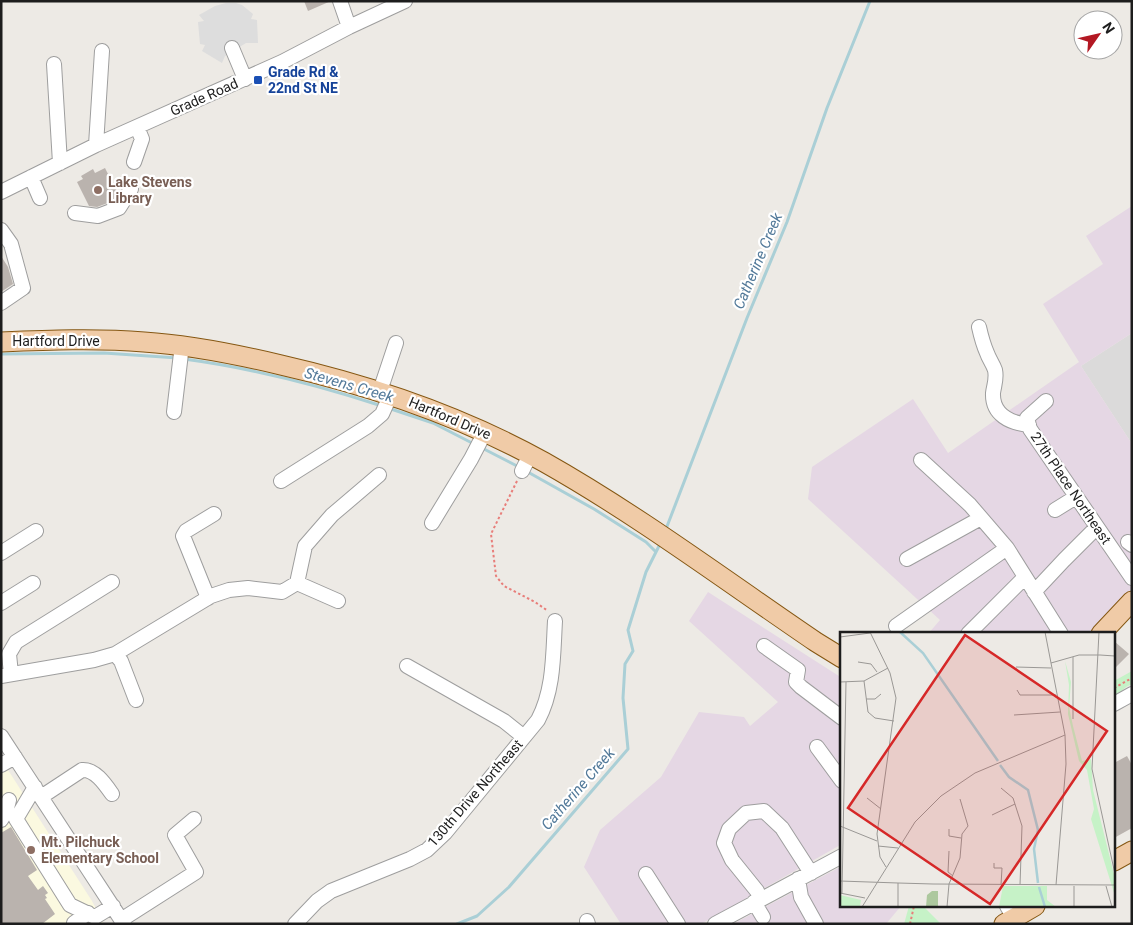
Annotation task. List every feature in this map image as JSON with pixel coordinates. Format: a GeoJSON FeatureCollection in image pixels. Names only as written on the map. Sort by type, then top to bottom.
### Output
{"type":"FeatureCollection","features":[{"type":"Feature","properties":{"kind":"main road","name":"Hartford Drive"},"geometry":{"type":"LineString","coordinates":[[1,342],[46,340],[142,341],[182,354],[232,353],[339,378],[386,399],[434,410],[480,441],[526,463],[589,489],[840,657]]}},
{"type":"Feature","properties":{"kind":"main road"},"geometry":{"type":"LineString","coordinates":[[1103,632],[1132,601]]}},
{"type":"Feature","properties":{"kind":"main road"},"geometry":{"type":"LineString","coordinates":[[1116,860],[1132,851]]}},
{"type":"Feature","properties":{"kind":"main road"},"geometry":{"type":"LineString","coordinates":[[1009,916],[1030,908]]}},
{"type":"Feature","properties":{"kind":"street"},"geometry":{"type":"LineString","coordinates":[[340,1],[349,27]]}},
{"type":"Feature","properties":{"kind":"street","name":"Grade Road"},"geometry":{"type":"LineString","coordinates":[[1,192],[96,145],[282,62],[349,27],[405,1]]}},
{"type":"Feature","properties":{"kind":"street"},"geometry":{"type":"LineString","coordinates":[[232,48],[245,79]]}},
{"type":"Feature","properties":{"kind":"street"},"geometry":{"type":"LineString","coordinates":[[96,145],[102,51]]}},
{"type":"Feature","properties":{"kind":"street"},"geometry":{"type":"LineString","coordinates":[[54,64],[60,163]]}},
{"type":"Feature","properties":{"kind":"street"},"geometry":{"type":"LineString","coordinates":[[134,162],[142,139],[137,127]]}},
{"type":"Feature","properties":{"kind":"street"},"geometry":{"type":"LineString","coordinates":[[31,177],[40,198]]}},
{"type":"Feature","properties":{"kind":"street"},"geometry":{"type":"LineString","coordinates":[[75,213],[98,216],[119,208],[131,189]]}},
{"type":"Feature","properties":{"kind":"street"},"geometry":{"type":"LineString","coordinates":[[1,230],[11,244],[23,288],[1,303]]}},
{"type":"Feature","properties":{"kind":"street"},"geometry":{"type":"LineString","coordinates":[[978,327],[987,354],[995,370],[996,382],[993,390],[995,406],[1004,417],[1015,423],[1029,425]]}},
{"type":"Feature","properties":{"kind":"street"},"geometry":{"type":"LineString","coordinates":[[281,481],[368,426],[382,414],[396,343]]}},
{"type":"Feature","properties":{"kind":"street"},"geometry":{"type":"LineString","coordinates":[[174,412],[182,354]]}},
{"type":"Feature","properties":{"kind":"street","name":"27th Place Northeast"},"geometry":{"type":"LineString","coordinates":[[1046,401],[1027,418],[1030,429],[1132,578]]}},
{"type":"Feature","properties":{"kind":"street"},"geometry":{"type":"LineString","coordinates":[[432,523],[480,441]]}},
{"type":"Feature","properties":{"kind":"street"},"geometry":{"type":"LineString","coordinates":[[921,460],[970,505],[1007,548],[1060,632]]}},
{"type":"Feature","properties":{"kind":"street"},"geometry":{"type":"LineString","coordinates":[[112,582],[16,642],[9,654],[6,675],[94,660],[115,654],[208,598],[229,590],[248,588],[282,592],[297,583],[305,546],[332,515],[379,475]]}},
{"type":"Feature","properties":{"kind":"street"},"geometry":{"type":"LineString","coordinates":[[1055,510],[1076,497]]}},
{"type":"Feature","properties":{"kind":"street"},"geometry":{"type":"LineString","coordinates":[[208,598],[182,536],[186,531],[214,514]]}},
{"type":"Feature","properties":{"kind":"street"},"geometry":{"type":"LineString","coordinates":[[907,559],[981,518]]}},
{"type":"Feature","properties":{"kind":"street"},"geometry":{"type":"LineString","coordinates":[[1034,592],[1097,527]]}},
{"type":"Feature","properties":{"kind":"street"},"geometry":{"type":"LineString","coordinates":[[1,553],[36,531]]}},
{"type":"Feature","properties":{"kind":"street"},"geometry":{"type":"LineString","coordinates":[[896,626],[1007,548]]}},
{"type":"Feature","properties":{"kind":"street"},"geometry":{"type":"LineString","coordinates":[[970,632],[1025,577]]}},
{"type":"Feature","properties":{"kind":"street"},"geometry":{"type":"LineString","coordinates":[[1,603],[33,583]]}},
{"type":"Feature","properties":{"kind":"street"},"geometry":{"type":"LineString","coordinates":[[297,583],[338,601]]}},
{"type":"Feature","properties":{"kind":"street","name":"130th Drive Northeast"},"geometry":{"type":"LineString","coordinates":[[295,924],[317,901],[331,891],[410,859],[427,850],[445,834],[538,720],[545,708],[550,690],[555,622]]}},
{"type":"Feature","properties":{"kind":"street"},"geometry":{"type":"LineString","coordinates":[[764,646],[798,670],[796,682],[840,716]]}},
{"type":"Feature","properties":{"kind":"street"},"geometry":{"type":"LineString","coordinates":[[115,654],[121,661],[136,700]]}},
{"type":"Feature","properties":{"kind":"street"},"geometry":{"type":"LineString","coordinates":[[407,666],[504,721],[524,737]]}},
{"type":"Feature","properties":{"kind":"street"},"geometry":{"type":"LineString","coordinates":[[1116,703],[1132,694]]}},
{"type":"Feature","properties":{"kind":"street"},"geometry":{"type":"LineString","coordinates":[[1,736],[123,922],[196,872],[175,835],[194,819]]}},
{"type":"Feature","properties":{"kind":"street"},"geometry":{"type":"LineString","coordinates":[[817,747],[840,778]]}},
{"type":"Feature","properties":{"kind":"street"},"geometry":{"type":"LineString","coordinates":[[1,765],[15,757]]}},
{"type":"Feature","properties":{"kind":"street"},"geometry":{"type":"LineString","coordinates":[[112,794],[92,772],[82,770],[38,792],[16,819],[70,905],[95,917],[112,906]]}},
{"type":"Feature","properties":{"kind":"street"},"geometry":{"type":"LineString","coordinates":[[1,820],[6,812],[9,800]]}},
{"type":"Feature","properties":{"kind":"street"},"geometry":{"type":"LineString","coordinates":[[763,917],[757,901],[757,891],[732,860],[724,843],[729,829],[746,812],[764,812],[782,828],[811,873]]}},
{"type":"Feature","properties":{"kind":"street"},"geometry":{"type":"LineString","coordinates":[[715,924],[840,857]]}},
{"type":"Feature","properties":{"kind":"street"},"geometry":{"type":"LineString","coordinates":[[646,874],[678,924]]}},
{"type":"Feature","properties":{"kind":"street"},"geometry":{"type":"LineString","coordinates":[[798,879],[801,897],[816,924]]}},
{"type":"Feature","properties":{"kind":"street"},"geometry":{"type":"LineString","coordinates":[[74,923],[88,913]]}},
{"type":"Feature","properties":{"kind":"path"},"geometry":{"type":"LineString","coordinates":[[526,463],[491,534],[496,576],[504,586],[543,608],[555,622]]}},
{"type":"Feature","properties":{"kind":"path"},"geometry":{"type":"LineString","coordinates":[[1116,687],[1132,678]]}},
{"type":"Feature","properties":{"kind":"path"},"geometry":{"type":"LineString","coordinates":[[910,924],[914,908]]}},
{"type":"Feature","properties":{"kind":"shaded area"},"geometry":{"type":"Polygon","coordinates":[[[226,3],[242,5],[253,14],[251,19],[257,20],[258,43],[246,43],[225,56],[222,63],[202,51],[205,45],[200,44],[198,22],[204,21],[199,15],[215,6],[226,3]]]}},
{"type":"Feature","properties":{"kind":"shaded area"},"geometry":{"type":"Polygon","coordinates":[[[1132,206],[1132,333],[1081,366],[1132,444],[1132,589],[1092,632],[930,632],[940,620],[808,499],[812,467],[913,399],[948,453],[1079,362],[1043,304],[1103,264],[1086,236],[1132,206]]]}},
{"type":"Feature","properties":{"kind":"shaded area"},"geometry":{"type":"Polygon","coordinates":[[[1132,333],[1132,444],[1081,366],[1132,333]]]}},
{"type":"Feature","properties":{"kind":"shaded area"},"geometry":{"type":"Polygon","coordinates":[[[708,592],[840,677],[840,845],[701,924],[621,924],[584,867],[600,830],[661,777],[699,712],[744,717],[750,726],[778,702],[689,621],[708,592]]]}},
{"type":"Feature","properties":{"kind":"shaded area","name":"Mt. Pilchuck Elementary School"},"geometry":{"type":"Polygon","coordinates":[[[1,759],[92,901],[104,924],[1,924],[1,759]]]}},
{"type":"Feature","properties":{"kind":"shaded area"},"geometry":{"type":"Polygon","coordinates":[[[840,867],[840,908],[899,908],[886,924],[733,924],[840,867]]]}},
{"type":"Feature","properties":{"kind":"green space"},"geometry":{"type":"Polygon","coordinates":[[[1132,671],[1132,684],[1116,696],[1116,680],[1132,671]]]}},
{"type":"Feature","properties":{"kind":"green space"},"geometry":{"type":"Polygon","coordinates":[[[908,908],[925,908],[941,924],[904,924],[908,908]]]}},
{"type":"Feature","properties":{"kind":"building"},"geometry":{"type":"Polygon","coordinates":[[[304,1],[331,1],[308,11],[304,1]]]}},
{"type":"Feature","properties":{"kind":"building","name":"Lake Stevens Library"},"geometry":{"type":"Polygon","coordinates":[[[105,168],[118,194],[113,201],[97,207],[89,206],[77,182],[83,179],[81,176],[93,169],[95,173],[105,168]]]}},
{"type":"Feature","properties":{"kind":"building"},"geometry":{"type":"Polygon","coordinates":[[[1,256],[8,267],[13,284],[1,292],[1,256]]]}},
{"type":"Feature","properties":{"kind":"building"},"geometry":{"type":"Polygon","coordinates":[[[1116,643],[1129,654],[1116,667],[1116,643]]]}},
{"type":"Feature","properties":{"kind":"building"},"geometry":{"type":"Polygon","coordinates":[[[1127,756],[1132,765],[1132,828],[1116,837],[1116,762],[1127,756]]]}},
{"type":"Feature","properties":{"kind":"building"},"geometry":{"type":"Polygon","coordinates":[[[11,827],[37,870],[28,876],[38,890],[43,886],[48,893],[45,895],[47,898],[45,899],[55,914],[42,924],[1,924],[1,833],[11,827]]]}},
{"type":"Feature","properties":{"kind":"waterway","name":"Catherine Creek"},"geometry":{"type":"LineString","coordinates":[[666,529],[747,318],[787,222],[827,108],[870,1]]}},
{"type":"Feature","properties":{"kind":"waterway","name":"Stevens Creek"},"geometry":{"type":"LineString","coordinates":[[1,354],[104,353],[178,358]]}},
{"type":"Feature","properties":{"kind":"waterway","name":"Stevens Creek"},"geometry":{"type":"LineString","coordinates":[[184,359],[284,378],[382,406]]}},
{"type":"Feature","properties":{"kind":"waterway","name":"Stevens Creek"},"geometry":{"type":"LineString","coordinates":[[388,408],[433,423],[474,444]]}},
{"type":"Feature","properties":{"kind":"waterway","name":"Stevens Creek"},"geometry":{"type":"LineString","coordinates":[[482,448],[519,467]]}},
{"type":"Feature","properties":{"kind":"waterway","name":"Stevens Creek"},"geometry":{"type":"LineString","coordinates":[[526,471],[594,509],[646,542],[656,552]]}},
{"type":"Feature","properties":{"kind":"waterway","name":"Catherine Creek"},"geometry":{"type":"LineString","coordinates":[[457,924],[477,916],[509,887],[628,749],[623,698],[625,664],[633,651],[628,630],[646,572],[659,546]]}},
{"type":"Feature","properties":{"kind":"place","name":"Grade Rd & 22nd St NE"},"geometry":{"type":"Point","coordinates":[258,80]}},
{"type":"Feature","properties":{"kind":"place","name":"Lake Stevens Library"},"geometry":{"type":"Point","coordinates":[98,190]}},
{"type":"Feature","properties":{"kind":"place","name":"Mt. Pilchuck Elementary School"},"geometry":{"type":"Point","coordinates":[31,850]}}]}
